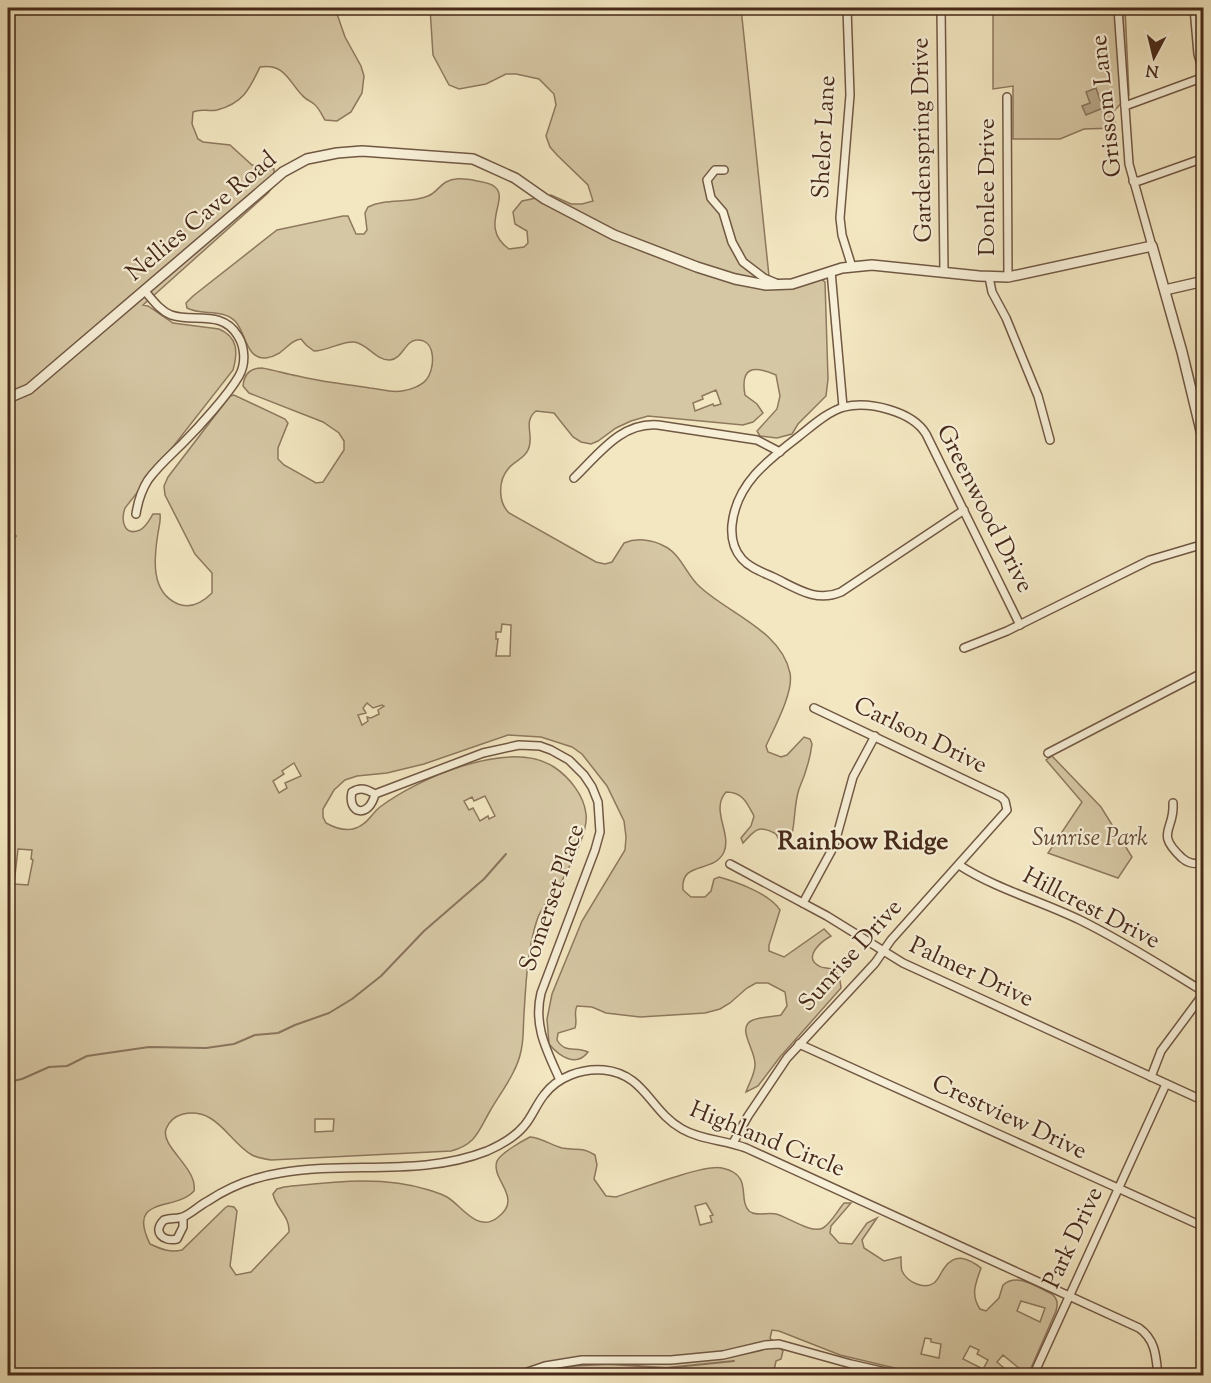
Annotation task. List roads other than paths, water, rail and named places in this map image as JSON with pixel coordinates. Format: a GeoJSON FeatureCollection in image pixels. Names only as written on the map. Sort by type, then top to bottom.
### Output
{"type":"FeatureCollection","features":[{"type":"Feature","properties":{"kind":"street","name":"Shelor Lane"},"geometry":{"type":"LineString","coordinates":[[847,8],[850,95],[840,218],[842,235],[852,267]]}},
{"type":"Feature","properties":{"kind":"street","name":"Gardenspring Drive"},"geometry":{"type":"LineString","coordinates":[[941,8],[944,272]]}},
{"type":"Feature","properties":{"kind":"street","name":"Grissom Lane"},"geometry":{"type":"LineString","coordinates":[[1118,8],[1128,152],[1133,181],[1182,352],[1203,437]]}},
{"type":"Feature","properties":{"kind":"street"},"geometry":{"type":"LineString","coordinates":[[1125,106],[1203,76],[1198,54],[1194,8]]}},
{"type":"Feature","properties":{"kind":"street","name":"Donlee Drive"},"geometry":{"type":"LineString","coordinates":[[1007,97],[1008,276]]}},
{"type":"Feature","properties":{"kind":"street","name":"Nellies Cave Road"},"geometry":{"type":"LineString","coordinates":[[8,399],[29,388],[274,179],[307,159],[337,153],[362,151],[473,159],[515,178],[545,199],[614,235],[735,279],[766,285],[782,285]]}},
{"type":"Feature","properties":{"kind":"street"},"geometry":{"type":"LineString","coordinates":[[1133,181],[1139,181],[1203,158]]}},
{"type":"Feature","properties":{"kind":"street"},"geometry":{"type":"LineString","coordinates":[[724,170],[715,170],[707,180],[711,198],[723,212],[732,242],[743,262],[764,278],[782,285],[852,267],[886,265],[989,277],[1008,276],[1152,246]]}},
{"type":"Feature","properties":{"kind":"street"},"geometry":{"type":"LineString","coordinates":[[831,272],[843,407],[826,416],[780,452],[759,469],[746,485],[733,515],[733,542],[738,554],[751,567],[808,594],[827,597],[841,592],[964,510]]}},
{"type":"Feature","properties":{"kind":"street"},"geometry":{"type":"LineString","coordinates":[[989,277],[992,292],[1006,318],[1038,396],[1050,440]]}},
{"type":"Feature","properties":{"kind":"street"},"geometry":{"type":"LineString","coordinates":[[1164,290],[1203,281]]}},
{"type":"Feature","properties":{"kind":"street"},"geometry":{"type":"LineString","coordinates":[[136,514],[139,496],[150,478],[233,384],[239,376],[244,357],[239,337],[227,325],[212,318],[179,317],[168,314],[144,290]]}},
{"type":"Feature","properties":{"kind":"street","name":"Greenwood Drive"},"geometry":{"type":"LineString","coordinates":[[843,407],[860,405],[898,412],[919,424],[1020,625]]}},
{"type":"Feature","properties":{"kind":"street"},"geometry":{"type":"LineString","coordinates":[[574,478],[617,437],[630,428],[643,425],[658,424],[757,440],[780,452]]}},
{"type":"Feature","properties":{"kind":"street"},"geometry":{"type":"LineString","coordinates":[[964,648],[1020,625],[1150,560],[1203,544]]}},
{"type":"Feature","properties":{"kind":"street"},"geometry":{"type":"LineString","coordinates":[[1048,753],[1203,672]]}},
{"type":"Feature","properties":{"kind":"street","name":"Carlson Drive"},"geometry":{"type":"LineString","coordinates":[[814,708],[1001,797],[1006,804]]}},
{"type":"Feature","properties":{"kind":"street"},"geometry":{"type":"LineString","coordinates":[[803,903],[834,846],[853,777],[875,736]]}},
{"type":"Feature","properties":{"kind":"street","name":"Somerset Place"},"geometry":{"type":"LineString","coordinates":[[375,794],[483,753],[519,745],[540,746],[563,756],[576,766],[590,783],[600,814],[600,832],[538,1006],[542,1039],[560,1080]]}},
{"type":"Feature","properties":{"kind":"street"},"geometry":{"type":"LineString","coordinates":[[1173,802],[1173,815],[1167,832],[1168,842],[1186,861],[1197,864],[1203,861]]}},
{"type":"Feature","properties":{"kind":"street","name":"Sunrise Drive"},"geometry":{"type":"LineString","coordinates":[[733,1143],[781,1066],[871,968],[1005,814],[1006,804]]}},
{"type":"Feature","properties":{"kind":"street","name":"Palmer Drive"},"geometry":{"type":"LineString","coordinates":[[730,864],[840,924],[883,952],[1203,1101]]}},
{"type":"Feature","properties":{"kind":"street","name":"Hillcrest Drive"},"geometry":{"type":"LineString","coordinates":[[959,865],[981,878],[1103,931],[1203,992]]}},
{"type":"Feature","properties":{"kind":"street"},"geometry":{"type":"LineString","coordinates":[[1151,1077],[1161,1051],[1203,992]]}},
{"type":"Feature","properties":{"kind":"street"},"geometry":{"type":"LineString","coordinates":[[1195,1004],[1203,1010]]}},
{"type":"Feature","properties":{"kind":"street","name":"Crestview Drive"},"geometry":{"type":"LineString","coordinates":[[799,1044],[1203,1227]]}},
{"type":"Feature","properties":{"kind":"street","name":"Highland Circle"},"geometry":{"type":"LineString","coordinates":[[183,1218],[233,1187],[270,1175],[332,1167],[424,1166],[475,1155],[501,1145],[516,1135],[526,1124],[543,1096],[560,1080],[577,1073],[605,1070],[620,1074],[642,1087],[676,1126],[701,1137],[733,1143],[1069,1295],[1144,1332],[1153,1345],[1158,1376]]}},
{"type":"Feature","properties":{"kind":"street","name":"Park Drive"},"geometry":{"type":"LineString","coordinates":[[1033,1376],[1166,1084]]}},
{"type":"Feature","properties":{"kind":"street"},"geometry":{"type":"LineString","coordinates":[[516,1376],[545,1366],[582,1360],[671,1360],[723,1355],[779,1344],[903,1376]]}},
{"type":"Feature","properties":{"kind":"waterway"},"geometry":{"type":"LineString","coordinates":[[8,539],[16,536]]}},
{"type":"Feature","properties":{"kind":"waterway"},"geometry":{"type":"LineString","coordinates":[[8,1082],[22,1079],[49,1067],[67,1066],[87,1056],[149,1047],[206,1048],[234,1044],[255,1035],[278,1033],[329,1013],[352,999],[381,976],[424,931],[484,879],[506,854]]}},
{"type":"Feature","properties":{"kind":"waterway"},"geometry":{"type":"LineString","coordinates":[[528,1376],[570,1366],[609,1364],[666,1368],[734,1361]]}},
{"type":"Feature","properties":{"kind":"district","name":"Rainbow Ridge"},"geometry":{"type":"Point","coordinates":[863,842]}},
{"type":"Feature","properties":{"kind":"park label","name":"Sunrise Park"},"geometry":{"type":"Point","coordinates":[1090,839]}}]}
